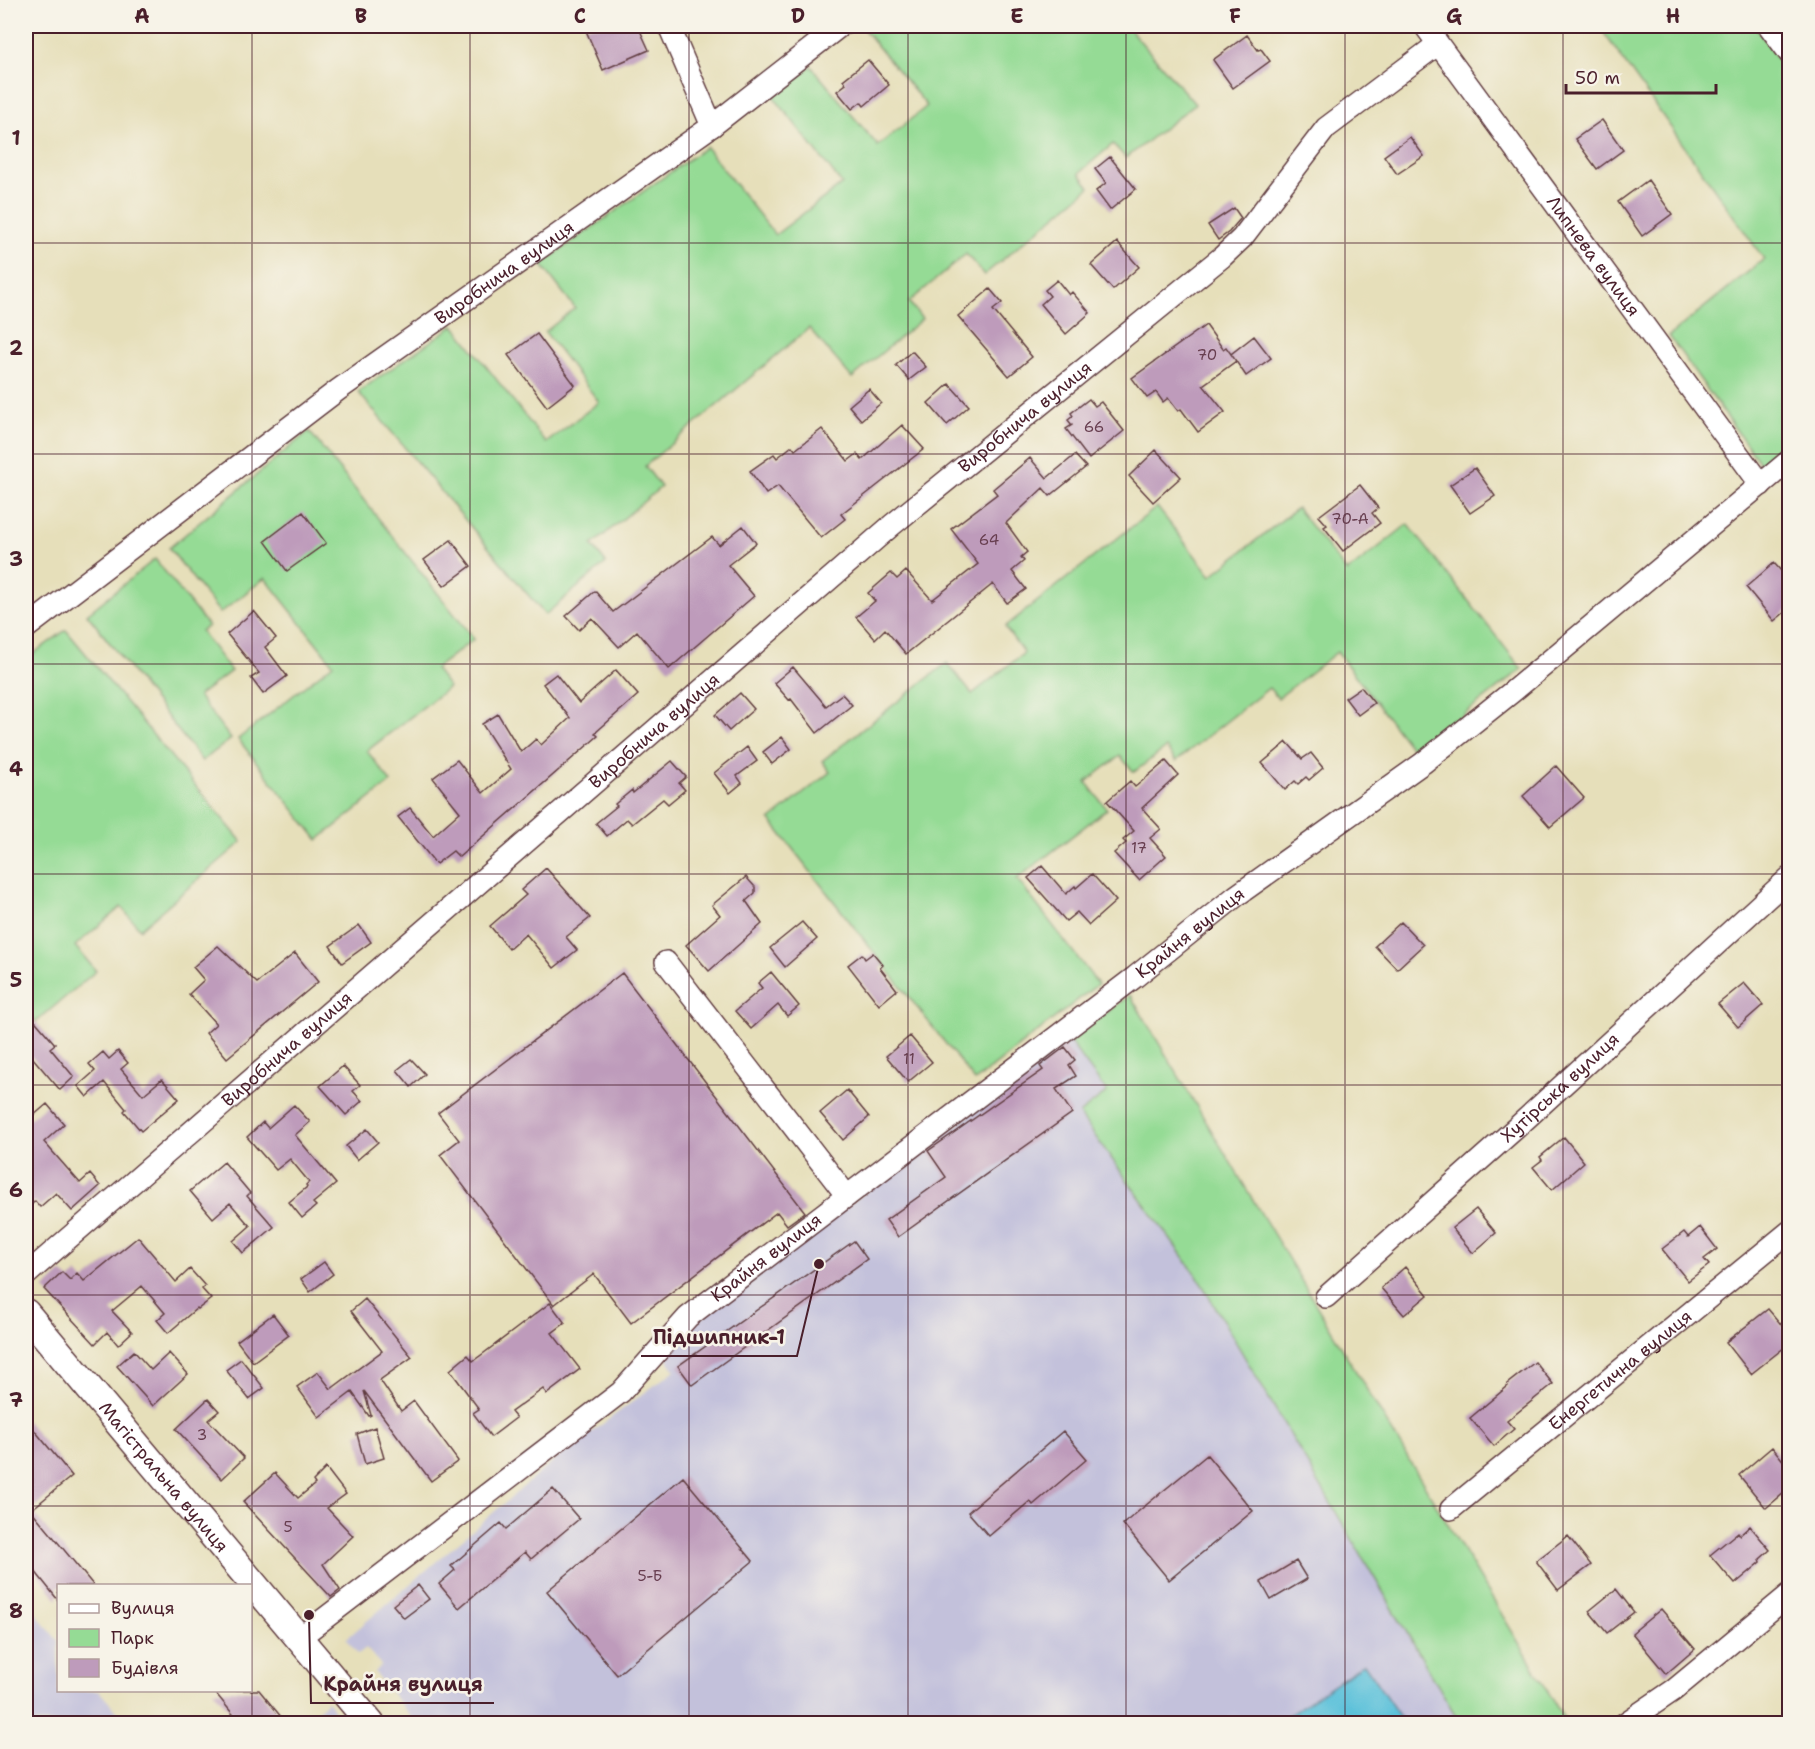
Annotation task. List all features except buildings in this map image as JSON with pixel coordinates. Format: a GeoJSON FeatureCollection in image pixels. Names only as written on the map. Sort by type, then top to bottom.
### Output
{"type":"FeatureCollection","features":[{"type":"Feature","properties":{"kind":"street"},"geometry":{"type":"LineString","coordinates":[[669,26],[712,126]]}},
{"type":"Feature","properties":{"kind":"street","name":"Виробнича вулиця"},"geometry":{"type":"LineString","coordinates":[[26,628],[338,390],[712,126],[840,26]]}},
{"type":"Feature","properties":{"kind":"street","name":"Липнева вулиця"},"geometry":{"type":"LineString","coordinates":[[1425,26],[1761,485]]}},
{"type":"Feature","properties":{"kind":"street"},"geometry":{"type":"LineString","coordinates":[[1769,26],[1790,54]]}},
{"type":"Feature","properties":{"kind":"street","name":"Виробнича вулиця"},"geometry":{"type":"LineString","coordinates":[[26,1275],[892,525],[1222,257],[1242,238],[1326,128],[1438,44]]}},
{"type":"Feature","properties":{"kind":"street","name":"Крайня вулиця"},"geometry":{"type":"LineString","coordinates":[[299,1638],[621,1392],[688,1317],[1135,977],[1236,896],[1423,763],[1790,460]]}},
{"type":"Feature","properties":{"kind":"street","name":"Хутірська вулиця"},"geometry":{"type":"LineString","coordinates":[[1326,1298],[1790,877]]}},
{"type":"Feature","properties":{"kind":"street"},"geometry":{"type":"LineString","coordinates":[[666,962],[847,1196]]}},
{"type":"Feature","properties":{"kind":"street","name":"Енергетична вулиця"},"geometry":{"type":"LineString","coordinates":[[1451,1509],[1790,1231]]}},
{"type":"Feature","properties":{"kind":"street","name":"Магістральна вулиця"},"geometry":{"type":"LineString","coordinates":[[26,1313],[372,1724]]}},
{"type":"Feature","properties":{"kind":"street"},"geometry":{"type":"LineString","coordinates":[[1624,1724],[1674,1690],[1790,1594]]}},
{"type":"Feature","properties":{"kind":"shaded area"},"geometry":{"type":"Polygon","coordinates":[[[1069,1041],[1108,1093],[1080,1114],[1197,1276],[1460,1723],[416,1723],[374,1672],[381,1665],[366,1648],[358,1654],[346,1639],[557,1458],[675,1370],[665,1356],[693,1325],[850,1204],[1069,1041]]]}},
{"type":"Feature","properties":{"kind":"shaded area"},"geometry":{"type":"Polygon","coordinates":[[[26,1601],[57,1640],[57,1692],[100,1692],[127,1723],[26,1723],[26,1601]]]}},
{"type":"Feature","properties":{"kind":"shaded area"},"geometry":{"type":"Polygon","coordinates":[[[327,1701],[344,1723],[306,1723],[327,1701]]]}},
{"type":"Feature","properties":{"kind":"green space"},"geometry":{"type":"Polygon","coordinates":[[[861,26],[1127,26],[1195,104],[1126,158],[1113,144],[1079,173],[1090,187],[984,275],[966,254],[909,302],[922,319],[852,378],[809,328],[645,466],[661,487],[592,545],[606,563],[545,615],[358,392],[454,325],[546,443],[599,402],[545,332],[575,308],[541,264],[706,147],[775,235],[842,184],[773,96],[811,66],[878,146],[927,106],[861,26]]]}},
{"type":"Feature","properties":{"kind":"green space"},"geometry":{"type":"Polygon","coordinates":[[[1599,26],[1755,26],[1789,75],[1789,446],[1764,469],[1669,336],[1764,259],[1599,26]]]}},
{"type":"Feature","properties":{"kind":"green space"},"geometry":{"type":"Polygon","coordinates":[[[309,431],[474,639],[435,669],[449,687],[367,751],[391,782],[318,840],[238,739],[333,664],[265,578],[220,613],[169,548],[309,431]]]}},
{"type":"Feature","properties":{"kind":"green space"},"geometry":{"type":"Polygon","coordinates":[[[1157,507],[1211,576],[1297,508],[1347,572],[1408,524],[1522,669],[1415,753],[1337,652],[1278,698],[1269,688],[1176,761],[1166,748],[1134,772],[1120,756],[1086,782],[1107,809],[1017,879],[1098,984],[975,1081],[770,820],[830,772],[822,761],[947,663],[972,694],[1024,653],[1005,627],[1157,507]]]}},
{"type":"Feature","properties":{"kind":"green space"},"geometry":{"type":"Polygon","coordinates":[[[155,559],[208,626],[201,631],[231,671],[198,696],[231,739],[202,761],[87,614],[155,559]]]}},
{"type":"Feature","properties":{"kind":"green space"},"geometry":{"type":"Polygon","coordinates":[[[66,630],[242,842],[140,929],[121,907],[75,946],[96,971],[36,1022],[26,1009],[26,659],[66,630]]]}},
{"type":"Feature","properties":{"kind":"green space"},"geometry":{"type":"Polygon","coordinates":[[[1130,995],[1567,1723],[1460,1723],[1197,1276],[1079,1114],[1107,1092],[1069,1041],[1130,995]]]}},
{"type":"Feature","properties":{"kind":"water"},"geometry":{"type":"Polygon","coordinates":[[[1364,1664],[1404,1723],[1286,1723],[1283,1719],[1364,1664]]]}},
{"type":"Feature","properties":{"kind":"place","name":"Підшипник-1"},"geometry":{"type":"Point","coordinates":[819,1264]}},
{"type":"Feature","properties":{"kind":"place","name":"Крайня вулиця"},"geometry":{"type":"Point","coordinates":[309,1615]}}]}
